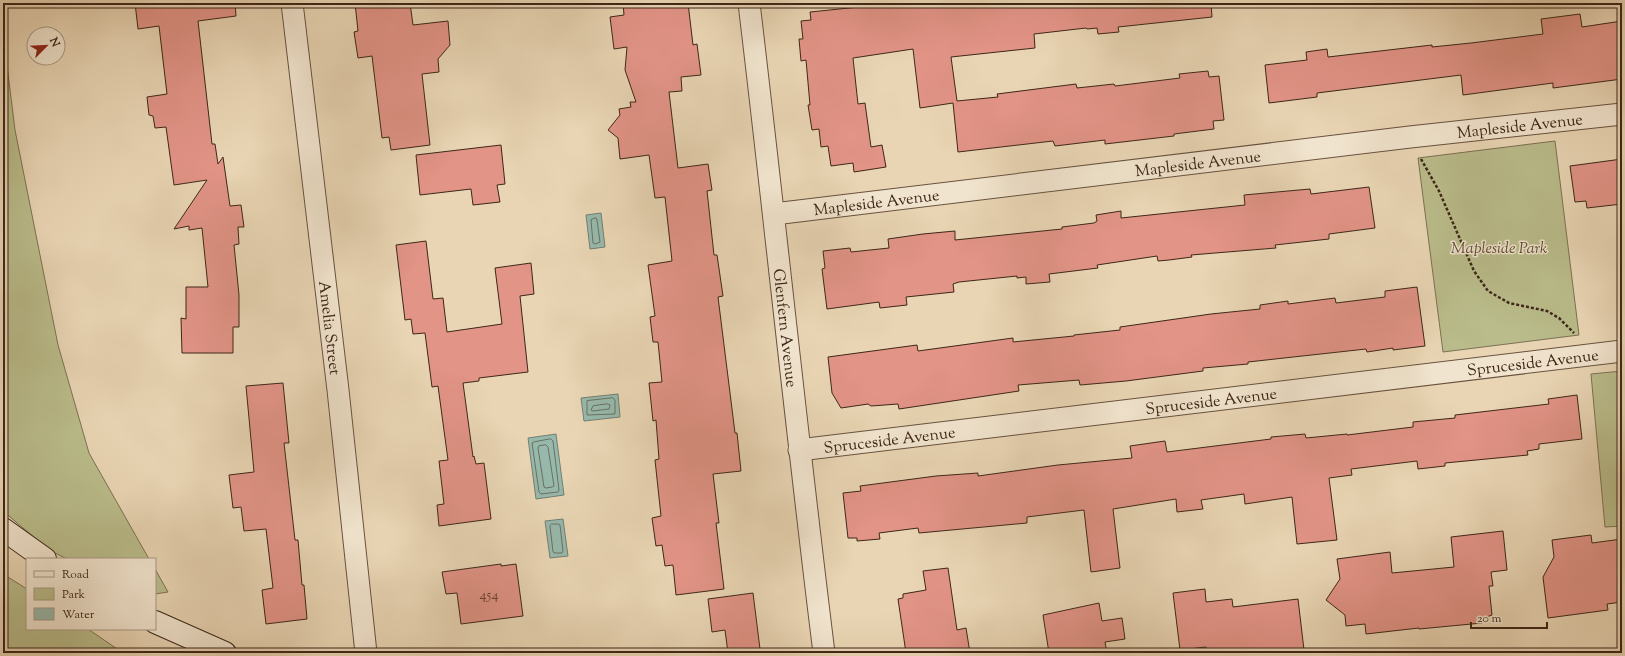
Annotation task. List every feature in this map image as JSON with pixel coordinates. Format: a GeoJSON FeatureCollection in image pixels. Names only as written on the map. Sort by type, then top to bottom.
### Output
{"type":"FeatureCollection","features":[{"type":"Feature","properties":{"kind":"main road"},"geometry":{"type":"LineString","coordinates":[[3,529],[44,558]]}},
{"type":"Feature","properties":{"kind":"main road"},"geometry":{"type":"LineString","coordinates":[[156,622],[225,653]]}},
{"type":"Feature","properties":{"kind":"street","name":"Amelia Street"},"geometry":{"type":"LineString","coordinates":[[292,3],[337,383],[366,653]]}},
{"type":"Feature","properties":{"kind":"street","name":"Glenfern Avenue"},"geometry":{"type":"LineString","coordinates":[[749,3],[774,214],[799,450],[824,653]]}},
{"type":"Feature","properties":{"kind":"street","name":"Mapleside Avenue"},"geometry":{"type":"LineString","coordinates":[[774,214],[1410,137],[1622,114]]}},
{"type":"Feature","properties":{"kind":"street","name":"Spruceside Avenue"},"geometry":{"type":"LineString","coordinates":[[799,450],[1595,353],[1622,351]]}},
{"type":"Feature","properties":{"kind":"path"},"geometry":{"type":"LineString","coordinates":[[1410,137],[1439,191],[1474,271],[1488,292],[1509,303],[1547,311],[1559,318],[1595,353]]}},
{"type":"Feature","properties":{"kind":"green space"},"geometry":{"type":"Polygon","coordinates":[[[3,33],[15,130],[58,345],[89,453],[148,558],[65,558],[49,550],[3,511],[3,33]]]}},
{"type":"Feature","properties":{"kind":"green space","name":"Mapleside Park"},"geometry":{"type":"Polygon","coordinates":[[[1555,141],[1579,335],[1443,352],[1418,158],[1555,141]]]}},
{"type":"Feature","properties":{"kind":"green space"},"geometry":{"type":"Polygon","coordinates":[[[1622,371],[1622,526],[1605,527],[1591,374],[1622,371]]]}},
{"type":"Feature","properties":{"kind":"green space"},"geometry":{"type":"Polygon","coordinates":[[[156,571],[168,592],[156,594],[156,571]]]}},
{"type":"Feature","properties":{"kind":"green space"},"geometry":{"type":"Polygon","coordinates":[[[3,574],[26,588],[26,630],[89,630],[123,653],[3,653],[3,574]]]}},
{"type":"Feature","properties":{"kind":"water"},"geometry":{"type":"Polygon","coordinates":[[[601,213],[605,247],[590,249],[586,215],[601,213]]]}},
{"type":"Feature","properties":{"kind":"water"},"geometry":{"type":"Polygon","coordinates":[[[618,394],[620,417],[584,421],[581,398],[618,394]]]}},
{"type":"Feature","properties":{"kind":"water"},"geometry":{"type":"Polygon","coordinates":[[[556,434],[564,495],[536,499],[528,438],[556,434]]]}},
{"type":"Feature","properties":{"kind":"water"},"geometry":{"type":"Polygon","coordinates":[[[563,519],[568,556],[550,558],[545,521],[563,519]]]}},
{"type":"Feature","properties":{"kind":"building"},"geometry":{"type":"Polygon","coordinates":[[[135,3],[235,3],[236,16],[198,21],[212,144],[215,144],[218,164],[223,157],[230,206],[241,205],[244,227],[238,227],[239,244],[234,245],[239,295],[239,327],[233,327],[233,353],[182,353],[181,318],[186,319],[186,287],[208,287],[202,228],[189,230],[189,226],[174,229],[207,180],[174,185],[166,127],[155,128],[153,116],[149,115],[147,97],[167,94],[159,26],[138,29],[135,3]]]}},
{"type":"Feature","properties":{"kind":"building"},"geometry":{"type":"Polygon","coordinates":[[[355,3],[410,3],[413,25],[448,21],[450,45],[438,59],[439,72],[422,74],[430,145],[391,150],[389,137],[382,138],[372,56],[358,58],[354,32],[358,31],[355,3]]]}},
{"type":"Feature","properties":{"kind":"building"},"geometry":{"type":"Polygon","coordinates":[[[623,3],[688,3],[693,45],[697,44],[701,75],[681,77],[682,91],[669,92],[678,168],[708,164],[712,190],[707,191],[714,255],[717,255],[723,296],[718,297],[741,471],[713,474],[719,523],[716,523],[724,589],[676,595],[673,565],[665,566],[662,545],[656,546],[652,518],[661,516],[655,460],[659,459],[656,420],[653,421],[649,383],[662,382],[658,342],[653,342],[650,317],[655,316],[648,265],[672,261],[665,197],[655,198],[649,155],[620,159],[618,138],[608,130],[620,115],[619,109],[631,107],[630,102],[636,102],[625,70],[627,47],[614,49],[610,17],[624,15],[623,3]]]}},
{"type":"Feature","properties":{"kind":"building"},"geometry":{"type":"Polygon","coordinates":[[[898,3],[929,3],[929,6],[954,3],[1211,3],[1212,17],[1118,27],[1119,32],[1098,34],[1097,28],[1086,28],[1034,34],[1035,48],[951,57],[957,101],[998,97],[997,94],[1076,84],[1077,88],[1114,84],[1115,86],[1180,78],[1179,74],[1208,71],[1209,77],[1219,76],[1224,120],[1213,121],[1214,129],[1174,134],[1174,136],[1105,144],[1105,140],[1055,146],[1053,141],[958,152],[953,103],[920,108],[913,49],[853,58],[858,104],[865,103],[871,147],[882,145],[886,167],[854,172],[853,163],[831,166],[828,146],[821,147],[819,129],[812,130],[808,105],[810,105],[806,60],[801,61],[799,39],[803,39],[801,21],[811,20],[810,12],[898,3]]]}},
{"type":"Feature","properties":{"kind":"building"},"geometry":{"type":"Polygon","coordinates":[[[1580,14],[1582,27],[1622,21],[1622,79],[1553,88],[1553,83],[1463,95],[1461,75],[1317,93],[1317,97],[1269,103],[1265,65],[1307,60],[1306,52],[1327,49],[1328,57],[1432,45],[1432,47],[1471,43],[1543,34],[1541,19],[1580,14]]]}},
{"type":"Feature","properties":{"kind":"building"},"geometry":{"type":"Polygon","coordinates":[[[501,145],[505,184],[497,185],[500,202],[473,205],[471,189],[420,195],[416,155],[501,145]]]}},
{"type":"Feature","properties":{"kind":"building"},"geometry":{"type":"Polygon","coordinates":[[[1622,159],[1622,204],[1587,208],[1586,201],[1575,202],[1570,166],[1622,159]]]}},
{"type":"Feature","properties":{"kind":"building"},"geometry":{"type":"Polygon","coordinates":[[[1369,187],[1375,228],[1329,234],[1329,239],[1275,245],[1276,248],[1191,255],[1192,257],[1169,260],[1158,261],[1157,256],[1097,265],[1098,268],[1049,274],[1050,282],[1026,284],[1026,277],[1017,278],[1017,276],[959,282],[953,284],[954,292],[906,297],[907,305],[880,308],[879,302],[827,309],[822,269],[825,268],[823,251],[850,248],[851,252],[889,248],[888,239],[955,231],[955,240],[1062,229],[1062,227],[1094,223],[1097,221],[1096,215],[1121,211],[1121,218],[1245,205],[1244,195],[1310,189],[1311,194],[1369,187]]]}},
{"type":"Feature","properties":{"kind":"building"},"geometry":{"type":"Polygon","coordinates":[[[426,241],[433,299],[443,298],[447,332],[502,324],[495,268],[531,263],[534,294],[520,296],[528,372],[479,378],[479,381],[463,383],[473,457],[474,456],[476,464],[484,463],[491,519],[439,526],[437,505],[444,504],[439,461],[448,460],[438,386],[432,387],[425,333],[413,334],[411,319],[405,320],[396,245],[426,241]]]}},
{"type":"Feature","properties":{"kind":"building"},"geometry":{"type":"Polygon","coordinates":[[[1417,287],[1425,346],[1393,350],[1393,348],[1367,352],[1366,349],[1248,362],[1248,364],[1203,368],[1203,371],[1126,381],[1080,385],[1079,380],[1018,385],[1019,391],[899,409],[898,404],[871,406],[868,404],[841,408],[832,393],[828,357],[917,345],[918,351],[1013,338],[1013,342],[1074,336],[1120,330],[1120,327],[1211,314],[1260,309],[1260,305],[1288,301],[1288,304],[1335,298],[1336,303],[1385,297],[1385,291],[1417,287]]]}},
{"type":"Feature","properties":{"kind":"building"},"geometry":{"type":"Polygon","coordinates":[[[283,383],[289,443],[284,443],[295,540],[298,540],[307,619],[266,624],[262,590],[273,588],[266,529],[244,531],[241,507],[233,508],[229,475],[254,472],[246,386],[283,383]]]}},
{"type":"Feature","properties":{"kind":"building"},"geometry":{"type":"Polygon","coordinates":[[[1577,395],[1582,439],[1539,444],[1539,449],[1527,451],[1528,455],[1445,463],[1445,466],[1418,469],[1417,461],[1351,469],[1352,475],[1329,478],[1337,540],[1297,544],[1292,497],[1245,504],[1244,494],[1201,500],[1203,509],[1177,512],[1176,499],[1113,509],[1120,568],[1091,572],[1084,510],[1027,517],[1027,523],[919,533],[918,528],[879,533],[880,539],[857,541],[857,538],[848,538],[843,493],[861,491],[860,486],[936,476],[978,473],[978,476],[1058,465],[1132,458],[1130,446],[1165,441],[1167,452],[1271,439],[1271,437],[1305,434],[1306,438],[1347,435],[1413,427],[1413,422],[1455,418],[1455,415],[1549,404],[1548,399],[1577,395]]]}},
{"type":"Feature","properties":{"kind":"building"},"geometry":{"type":"Polygon","coordinates":[[[1503,531],[1507,570],[1491,572],[1493,586],[1489,586],[1492,615],[1481,619],[1482,623],[1366,634],[1365,624],[1346,626],[1345,615],[1326,600],[1340,579],[1337,559],[1390,552],[1392,573],[1454,567],[1451,537],[1503,531]]]}},
{"type":"Feature","properties":{"kind":"building"},"geometry":{"type":"Polygon","coordinates":[[[1591,535],[1592,543],[1622,539],[1622,602],[1607,604],[1608,610],[1548,618],[1543,577],[1554,557],[1552,540],[1591,535]]]}},
{"type":"Feature","properties":{"kind":"building"},"geometry":{"type":"Polygon","coordinates":[[[501,564],[501,566],[516,564],[523,616],[461,624],[457,593],[446,594],[442,572],[501,564]]]}},
{"type":"Feature","properties":{"kind":"building"},"geometry":{"type":"Polygon","coordinates":[[[948,568],[957,630],[966,628],[970,653],[906,653],[898,599],[903,598],[903,594],[926,590],[923,571],[948,568]]]}},
{"type":"Feature","properties":{"kind":"building"},"geometry":{"type":"Polygon","coordinates":[[[1205,589],[1206,602],[1232,599],[1233,607],[1298,599],[1304,650],[1276,653],[1270,653],[1270,650],[1244,653],[1244,650],[1207,653],[1206,647],[1180,650],[1173,593],[1205,589]]]}},
{"type":"Feature","properties":{"kind":"building"},"geometry":{"type":"Polygon","coordinates":[[[753,593],[760,649],[757,649],[757,653],[728,653],[725,630],[712,632],[708,599],[753,593]]]}},
{"type":"Feature","properties":{"kind":"building"},"geometry":{"type":"Polygon","coordinates":[[[1099,603],[1102,621],[1122,618],[1125,639],[1105,642],[1107,653],[1071,653],[1070,650],[1049,653],[1043,615],[1099,603]]]}}]}
